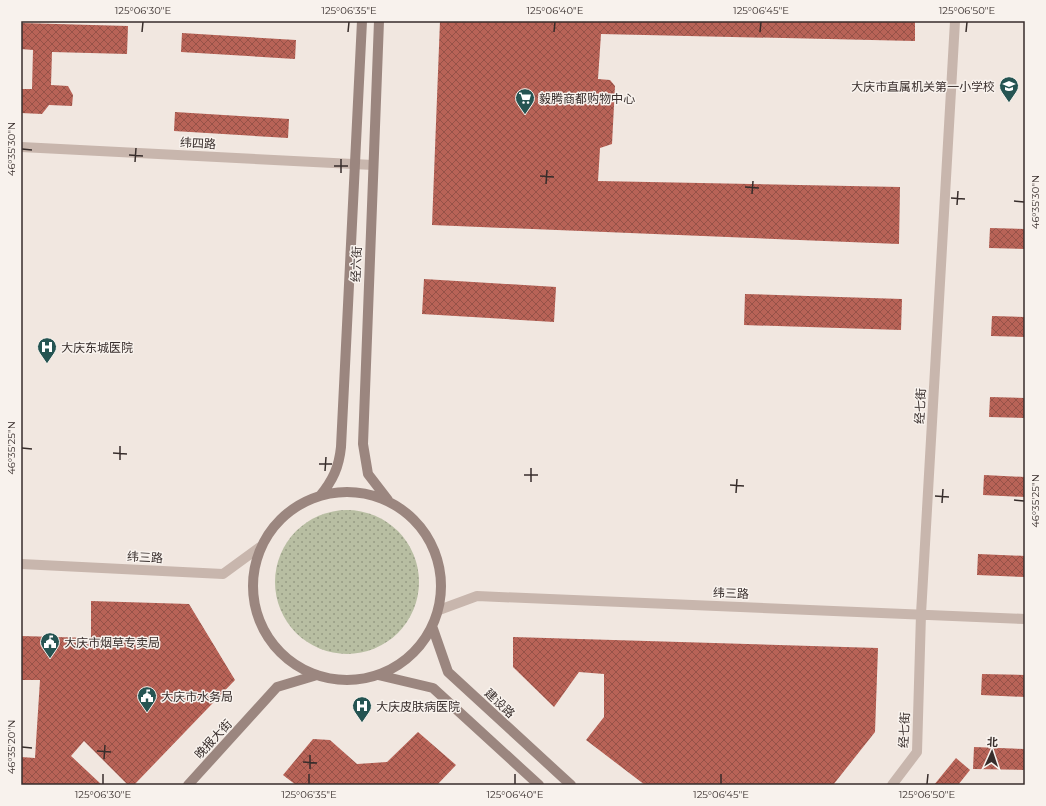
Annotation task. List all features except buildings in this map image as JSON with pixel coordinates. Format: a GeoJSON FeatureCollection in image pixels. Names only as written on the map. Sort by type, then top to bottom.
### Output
{"type":"FeatureCollection","features":[{"type":"Feature","properties":{"kind":"main road","name":"经六街"},"geometry":{"type":"LineString","coordinates":[[320,496],[334,476],[339,464],[342,447],[362,21]]}},
{"type":"Feature","properties":{"kind":"main road","name":"经六街"},"geometry":{"type":"LineString","coordinates":[[379,21],[363,444],[368,474],[388,500]]}},
{"type":"Feature","properties":{"kind":"main road"},"geometry":{"type":"LineString","coordinates":[[333,492],[364,492],[388,500],[394,503],[418,523],[435,549],[442,579],[439,610],[427,638],[405,661],[378,675],[348,680],[317,676],[290,661],[268,638],[255,609],[253,578],[260,547],[278,521],[303,502],[333,492]]}},
{"type":"Feature","properties":{"kind":"main road","name":"建设路"},"geometry":{"type":"LineString","coordinates":[[432,626],[448,672],[571,785]]}},
{"type":"Feature","properties":{"kind":"main road"},"geometry":{"type":"LineString","coordinates":[[378,675],[433,688],[539,785]]}},
{"type":"Feature","properties":{"kind":"main road","name":"晚报大街"},"geometry":{"type":"LineString","coordinates":[[188,785],[277,687],[317,676]]}},
{"type":"Feature","properties":{"kind":"street","name":"经七街"},"geometry":{"type":"LineString","coordinates":[[892,785],[917,752],[922,614],[955,21]]}},
{"type":"Feature","properties":{"kind":"street","name":"纬四路"},"geometry":{"type":"LineString","coordinates":[[21,148],[373,165]]}},
{"type":"Feature","properties":{"kind":"street","name":"纬三路"},"geometry":{"type":"LineString","coordinates":[[21,564],[223,574],[260,547]]}},
{"type":"Feature","properties":{"kind":"street","name":"纬三路"},"geometry":{"type":"LineString","coordinates":[[439,610],[477,596],[1025,619]]}},
{"type":"Feature","properties":{"kind":"green space"},"geometry":{"type":"Polygon","coordinates":[[[340,510],[354,510],[381,518],[393,526],[403,536],[414,554],[418,568],[418,596],[414,610],[403,628],[393,638],[375,649],[354,654],[340,654],[313,646],[301,638],[291,628],[280,610],[275,589],[275,575],[283,548],[291,536],[301,526],[319,515],[340,510]]]}},
{"type":"Feature","properties":{"kind":"place","name":"大庆市直属机关第一小学校"},"geometry":{"type":"Point","coordinates":[1009,103]}},
{"type":"Feature","properties":{"kind":"place","name":"毅腾商都购物中心"},"geometry":{"type":"Point","coordinates":[525,115]}},
{"type":"Feature","properties":{"kind":"place","name":"大庆东城医院"},"geometry":{"type":"Point","coordinates":[47,364]}},
{"type":"Feature","properties":{"kind":"place","name":"大庆市烟草专卖局"},"geometry":{"type":"Point","coordinates":[50,659]}},
{"type":"Feature","properties":{"kind":"place","name":"大庆市水务局"},"geometry":{"type":"Point","coordinates":[147,713]}},
{"type":"Feature","properties":{"kind":"place","name":"大庆皮肤病医院"},"geometry":{"type":"Point","coordinates":[362,723]}}]}
